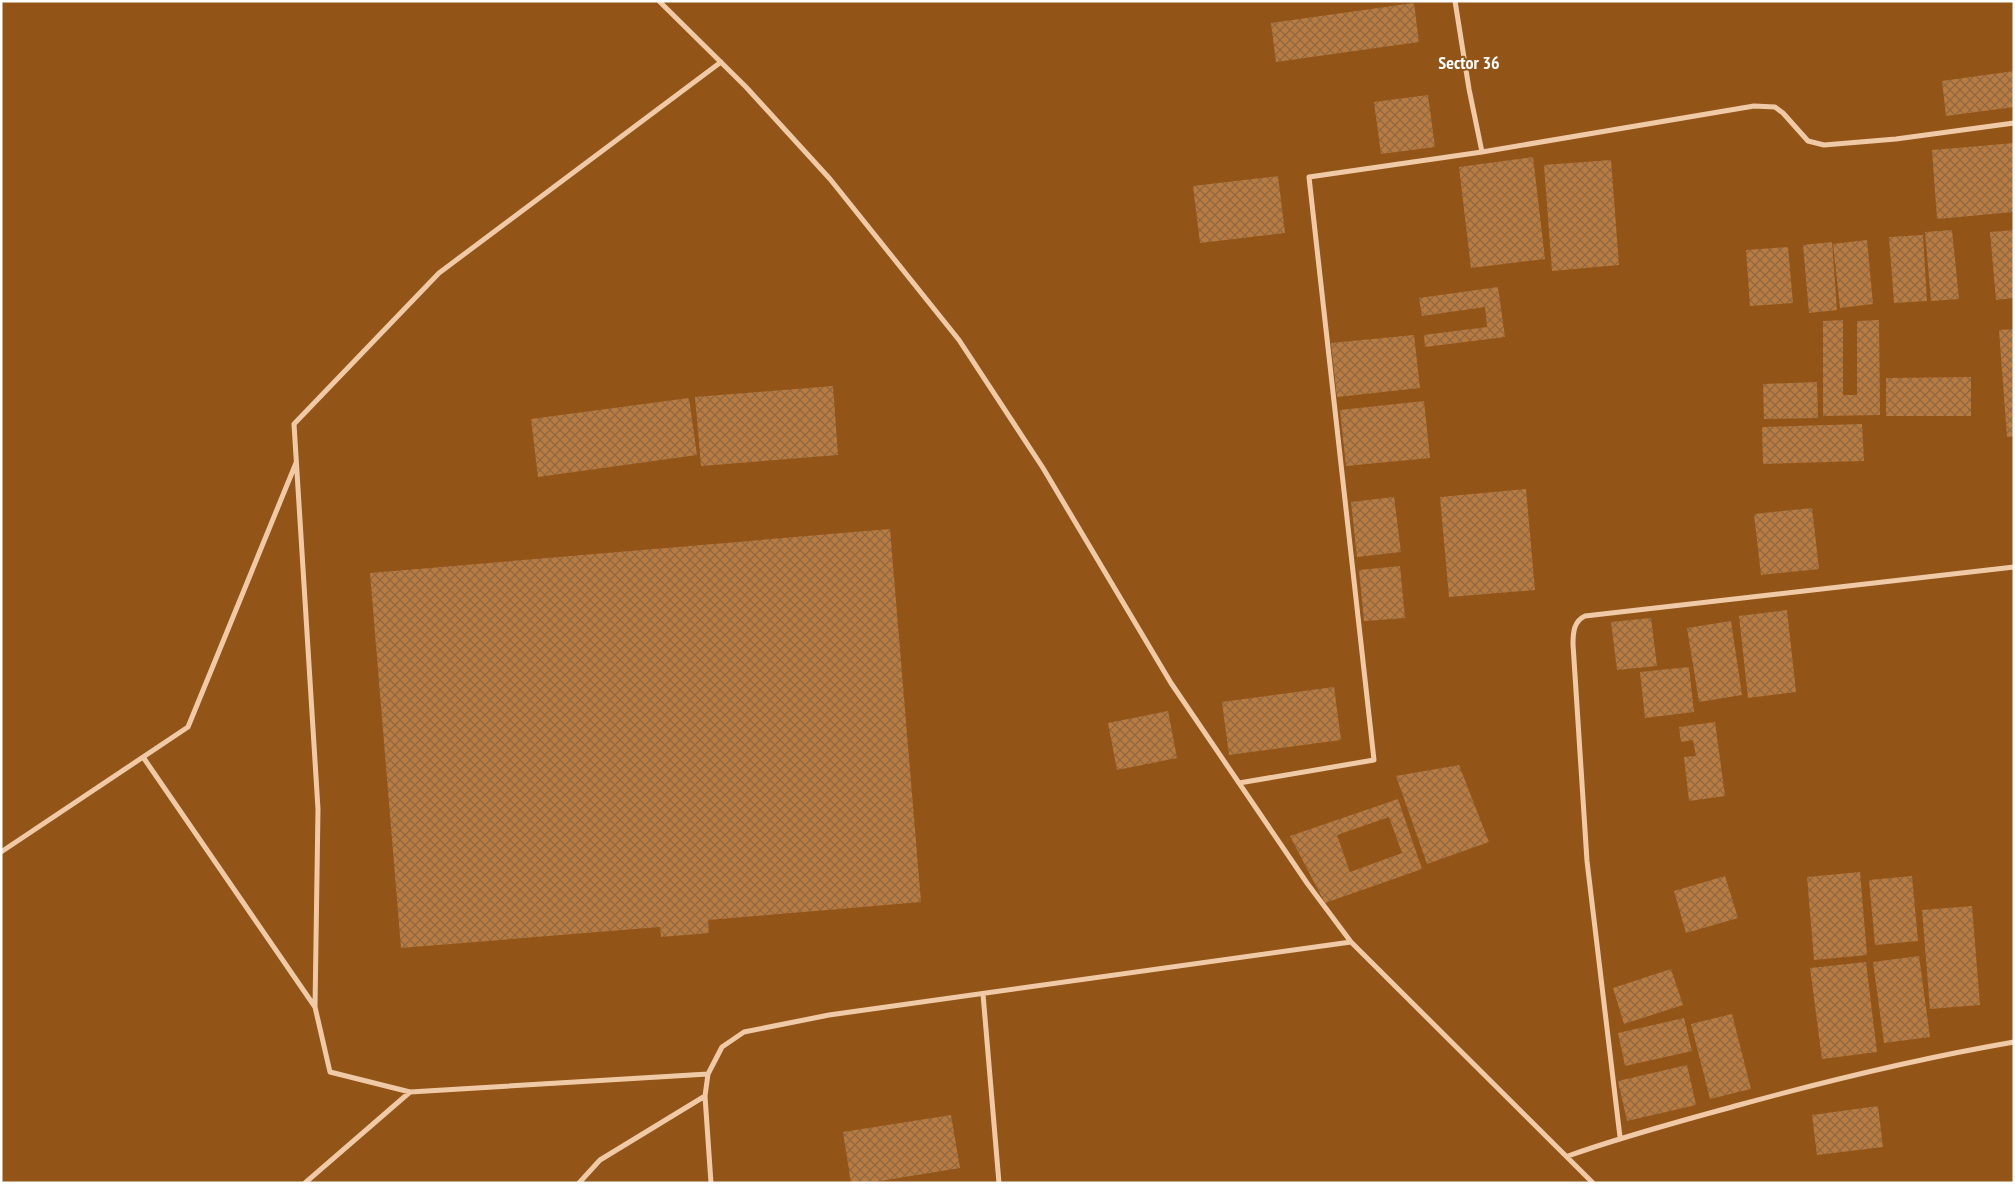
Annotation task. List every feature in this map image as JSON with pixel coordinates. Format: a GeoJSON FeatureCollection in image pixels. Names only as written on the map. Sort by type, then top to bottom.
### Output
{"type":"FeatureCollection","features":[{"type":"Feature","properties":{"kind":"street"},"geometry":{"type":"LineString","coordinates":[[659,1],[721,62],[830,179],[958,340],[1043,468],[1171,683],[1307,883],[1351,942],[1593,1183]]}},
{"type":"Feature","properties":{"kind":"street"},"geometry":{"type":"LineString","coordinates":[[1455,1],[1468,89],[1482,152]]}},
{"type":"Feature","properties":{"kind":"street"},"geometry":{"type":"LineString","coordinates":[[708,1074],[410,1092],[330,1072],[315,1008],[318,809],[294,424],[439,273],[721,62]]}},
{"type":"Feature","properties":{"kind":"street"},"geometry":{"type":"LineString","coordinates":[[1239,783],[1374,760],[1309,177],[1482,152],[1754,106],[1775,107],[1783,113],[1808,141],[1824,145],[1888,140],[2014,123]]}},
{"type":"Feature","properties":{"kind":"street"},"geometry":{"type":"LineString","coordinates":[[1,852],[188,727],[296,462]]}},
{"type":"Feature","properties":{"kind":"street"},"geometry":{"type":"LineString","coordinates":[[1620,1137],[1585,837],[1573,644],[1577,622],[1585,616],[1592,615],[2014,568]]}},
{"type":"Feature","properties":{"kind":"street"},"geometry":{"type":"LineString","coordinates":[[143,757],[315,1008]]}},
{"type":"Feature","properties":{"kind":"street"},"geometry":{"type":"LineString","coordinates":[[711,1183],[705,1096],[708,1074],[722,1047],[744,1032],[829,1015],[1351,942]]}},
{"type":"Feature","properties":{"kind":"street"},"geometry":{"type":"LineString","coordinates":[[983,994],[998,1183]]}},
{"type":"Feature","properties":{"kind":"street"},"geometry":{"type":"LineString","coordinates":[[1568,1156],[1620,1137],[1853,1075],[1936,1056],[2014,1042]]}},
{"type":"Feature","properties":{"kind":"street"},"geometry":{"type":"LineString","coordinates":[[305,1183],[410,1092]]}},
{"type":"Feature","properties":{"kind":"street"},"geometry":{"type":"LineString","coordinates":[[579,1183],[600,1160],[705,1096]]}},
{"type":"Feature","properties":{"kind":"building"},"geometry":{"type":"Polygon","coordinates":[[[1414,3],[1419,42],[1276,62],[1271,23],[1414,3]]]}},
{"type":"Feature","properties":{"kind":"building"},"geometry":{"type":"Polygon","coordinates":[[[2014,71],[2014,107],[1946,116],[1942,81],[2014,71]]]}},
{"type":"Feature","properties":{"kind":"building"},"geometry":{"type":"Polygon","coordinates":[[[1428,95],[1435,147],[1381,154],[1374,102],[1428,95]]]}},
{"type":"Feature","properties":{"kind":"building"},"geometry":{"type":"Polygon","coordinates":[[[2014,143],[2014,212],[1937,219],[1932,150],[2014,143]]]}},
{"type":"Feature","properties":{"kind":"building"},"geometry":{"type":"Polygon","coordinates":[[[1533,157],[1545,259],[1471,268],[1459,167],[1533,157]]]}},
{"type":"Feature","properties":{"kind":"building"},"geometry":{"type":"Polygon","coordinates":[[[1611,160],[1619,265],[1552,271],[1544,165],[1611,160]]]}},
{"type":"Feature","properties":{"kind":"building"},"geometry":{"type":"Polygon","coordinates":[[[1278,176],[1285,233],[1200,243],[1193,186],[1278,176]]]}},
{"type":"Feature","properties":{"kind":"building"},"geometry":{"type":"Polygon","coordinates":[[[1952,230],[1959,299],[1931,301],[1925,232],[1952,230]]]}},
{"type":"Feature","properties":{"kind":"building"},"geometry":{"type":"Polygon","coordinates":[[[2014,230],[2014,298],[1996,300],[1990,232],[2014,230]]]}},
{"type":"Feature","properties":{"kind":"building"},"geometry":{"type":"Polygon","coordinates":[[[1923,235],[1927,301],[1894,303],[1889,237],[1923,235]]]}},
{"type":"Feature","properties":{"kind":"building"},"geometry":{"type":"Polygon","coordinates":[[[1867,240],[1873,304],[1840,308],[1833,244],[1867,240]]]}},
{"type":"Feature","properties":{"kind":"building"},"geometry":{"type":"Polygon","coordinates":[[[1832,242],[1837,310],[1809,313],[1803,245],[1832,242]]]}},
{"type":"Feature","properties":{"kind":"building"},"geometry":{"type":"Polygon","coordinates":[[[1788,247],[1793,303],[1750,306],[1746,250],[1788,247]]]}},
{"type":"Feature","properties":{"kind":"building"},"geometry":{"type":"Polygon","coordinates":[[[1498,287],[1505,337],[1425,347],[1424,335],[1487,327],[1485,307],[1422,316],[1419,298],[1498,287]]]}},
{"type":"Feature","properties":{"kind":"building"},"geometry":{"type":"Polygon","coordinates":[[[1843,320],[1843,395],[1857,395],[1857,321],[1879,320],[1880,415],[1823,416],[1823,321],[1843,320]]]}},
{"type":"Feature","properties":{"kind":"building"},"geometry":{"type":"Polygon","coordinates":[[[2014,329],[2014,436],[2007,437],[1999,330],[2014,329]]]}},
{"type":"Feature","properties":{"kind":"building"},"geometry":{"type":"Polygon","coordinates":[[[1414,335],[1420,388],[1337,397],[1331,343],[1414,335]]]}},
{"type":"Feature","properties":{"kind":"building"},"geometry":{"type":"Polygon","coordinates":[[[1971,377],[1971,416],[1886,416],[1886,378],[1971,377]]]}},
{"type":"Feature","properties":{"kind":"building"},"geometry":{"type":"Polygon","coordinates":[[[1817,382],[1818,418],[1764,419],[1763,384],[1817,382]]]}},
{"type":"Feature","properties":{"kind":"building"},"geometry":{"type":"Polygon","coordinates":[[[833,386],[838,455],[701,466],[695,397],[833,386]]]}},
{"type":"Feature","properties":{"kind":"building"},"geometry":{"type":"Polygon","coordinates":[[[689,398],[697,455],[538,477],[531,419],[689,398]]]}},
{"type":"Feature","properties":{"kind":"building"},"geometry":{"type":"Polygon","coordinates":[[[1424,401],[1430,458],[1346,466],[1340,410],[1424,401]]]}},
{"type":"Feature","properties":{"kind":"building"},"geometry":{"type":"Polygon","coordinates":[[[1862,424],[1864,461],[1763,464],[1762,427],[1862,424]]]}},
{"type":"Feature","properties":{"kind":"building"},"geometry":{"type":"Polygon","coordinates":[[[1526,489],[1535,590],[1449,597],[1440,497],[1526,489]]]}},
{"type":"Feature","properties":{"kind":"building"},"geometry":{"type":"Polygon","coordinates":[[[1394,497],[1401,552],[1357,557],[1351,502],[1394,497]]]}},
{"type":"Feature","properties":{"kind":"building"},"geometry":{"type":"Polygon","coordinates":[[[1812,508],[1819,569],[1761,575],[1754,514],[1812,508]]]}},
{"type":"Feature","properties":{"kind":"building"},"geometry":{"type":"Polygon","coordinates":[[[890,529],[921,902],[708,920],[709,933],[661,937],[660,927],[401,948],[370,573],[890,529]]]}},
{"type":"Feature","properties":{"kind":"building"},"geometry":{"type":"Polygon","coordinates":[[[1400,566],[1405,618],[1364,621],[1359,570],[1400,566]]]}},
{"type":"Feature","properties":{"kind":"building"},"geometry":{"type":"Polygon","coordinates":[[[1787,610],[1796,692],[1748,698],[1739,616],[1787,610]]]}},
{"type":"Feature","properties":{"kind":"building"},"geometry":{"type":"Polygon","coordinates":[[[1651,618],[1657,666],[1617,670],[1611,622],[1651,618]]]}},
{"type":"Feature","properties":{"kind":"building"},"geometry":{"type":"Polygon","coordinates":[[[1731,621],[1742,695],[1699,702],[1687,628],[1731,621]]]}},
{"type":"Feature","properties":{"kind":"building"},"geometry":{"type":"Polygon","coordinates":[[[1689,667],[1694,712],[1645,718],[1640,672],[1689,667]]]}},
{"type":"Feature","properties":{"kind":"building"},"geometry":{"type":"Polygon","coordinates":[[[1334,687],[1341,740],[1229,755],[1222,702],[1334,687]]]}},
{"type":"Feature","properties":{"kind":"building"},"geometry":{"type":"Polygon","coordinates":[[[1168,711],[1177,758],[1117,770],[1108,723],[1168,711]]]}},
{"type":"Feature","properties":{"kind":"building"},"geometry":{"type":"Polygon","coordinates":[[[1715,722],[1725,796],[1689,801],[1684,757],[1696,756],[1693,740],[1681,742],[1679,727],[1715,722]]]}},
{"type":"Feature","properties":{"kind":"building"},"geometry":{"type":"Polygon","coordinates":[[[1459,765],[1489,842],[1427,864],[1396,776],[1459,765]]]}},
{"type":"Feature","properties":{"kind":"building"},"geometry":{"type":"Polygon","coordinates":[[[1398,799],[1422,869],[1325,903],[1290,836],[1398,799]],[[1389,817],[1337,835],[1350,872],[1402,853],[1389,817]]]}},
{"type":"Feature","properties":{"kind":"building"},"geometry":{"type":"Polygon","coordinates":[[[1860,872],[1867,955],[1814,960],[1807,877],[1860,872]]]}},
{"type":"Feature","properties":{"kind":"building"},"geometry":{"type":"Polygon","coordinates":[[[1725,876],[1738,918],[1686,933],[1674,891],[1725,876]]]}},
{"type":"Feature","properties":{"kind":"building"},"geometry":{"type":"Polygon","coordinates":[[[1912,876],[1918,941],[1875,945],[1869,880],[1912,876]]]}},
{"type":"Feature","properties":{"kind":"building"},"geometry":{"type":"Polygon","coordinates":[[[1972,906],[1980,1005],[1930,1009],[1922,910],[1972,906]]]}},
{"type":"Feature","properties":{"kind":"building"},"geometry":{"type":"Polygon","coordinates":[[[1919,956],[1930,1037],[1884,1043],[1873,962],[1919,956]]]}},
{"type":"Feature","properties":{"kind":"building"},"geometry":{"type":"Polygon","coordinates":[[[1866,962],[1877,1052],[1822,1059],[1810,968],[1866,962]]]}},
{"type":"Feature","properties":{"kind":"building"},"geometry":{"type":"Polygon","coordinates":[[[1671,969],[1683,1005],[1624,1024],[1613,988],[1671,969]]]}},
{"type":"Feature","properties":{"kind":"building"},"geometry":{"type":"Polygon","coordinates":[[[1732,1014],[1751,1089],[1710,1099],[1691,1024],[1732,1014]]]}},
{"type":"Feature","properties":{"kind":"building"},"geometry":{"type":"Polygon","coordinates":[[[1684,1018],[1692,1051],[1625,1066],[1618,1033],[1684,1018]]]}},
{"type":"Feature","properties":{"kind":"building"},"geometry":{"type":"Polygon","coordinates":[[[1687,1065],[1696,1105],[1627,1121],[1618,1081],[1687,1065]]]}},
{"type":"Feature","properties":{"kind":"building"},"geometry":{"type":"Polygon","coordinates":[[[1878,1106],[1883,1147],[1817,1155],[1812,1115],[1878,1106]]]}},
{"type":"Feature","properties":{"kind":"building"},"geometry":{"type":"Polygon","coordinates":[[[951,1115],[960,1168],[868,1183],[851,1183],[843,1132],[951,1115]]]}},
{"type":"Feature","properties":{"kind":"district","name":"Sector 36"},"geometry":{"type":"Point","coordinates":[1469,62]}}]}
